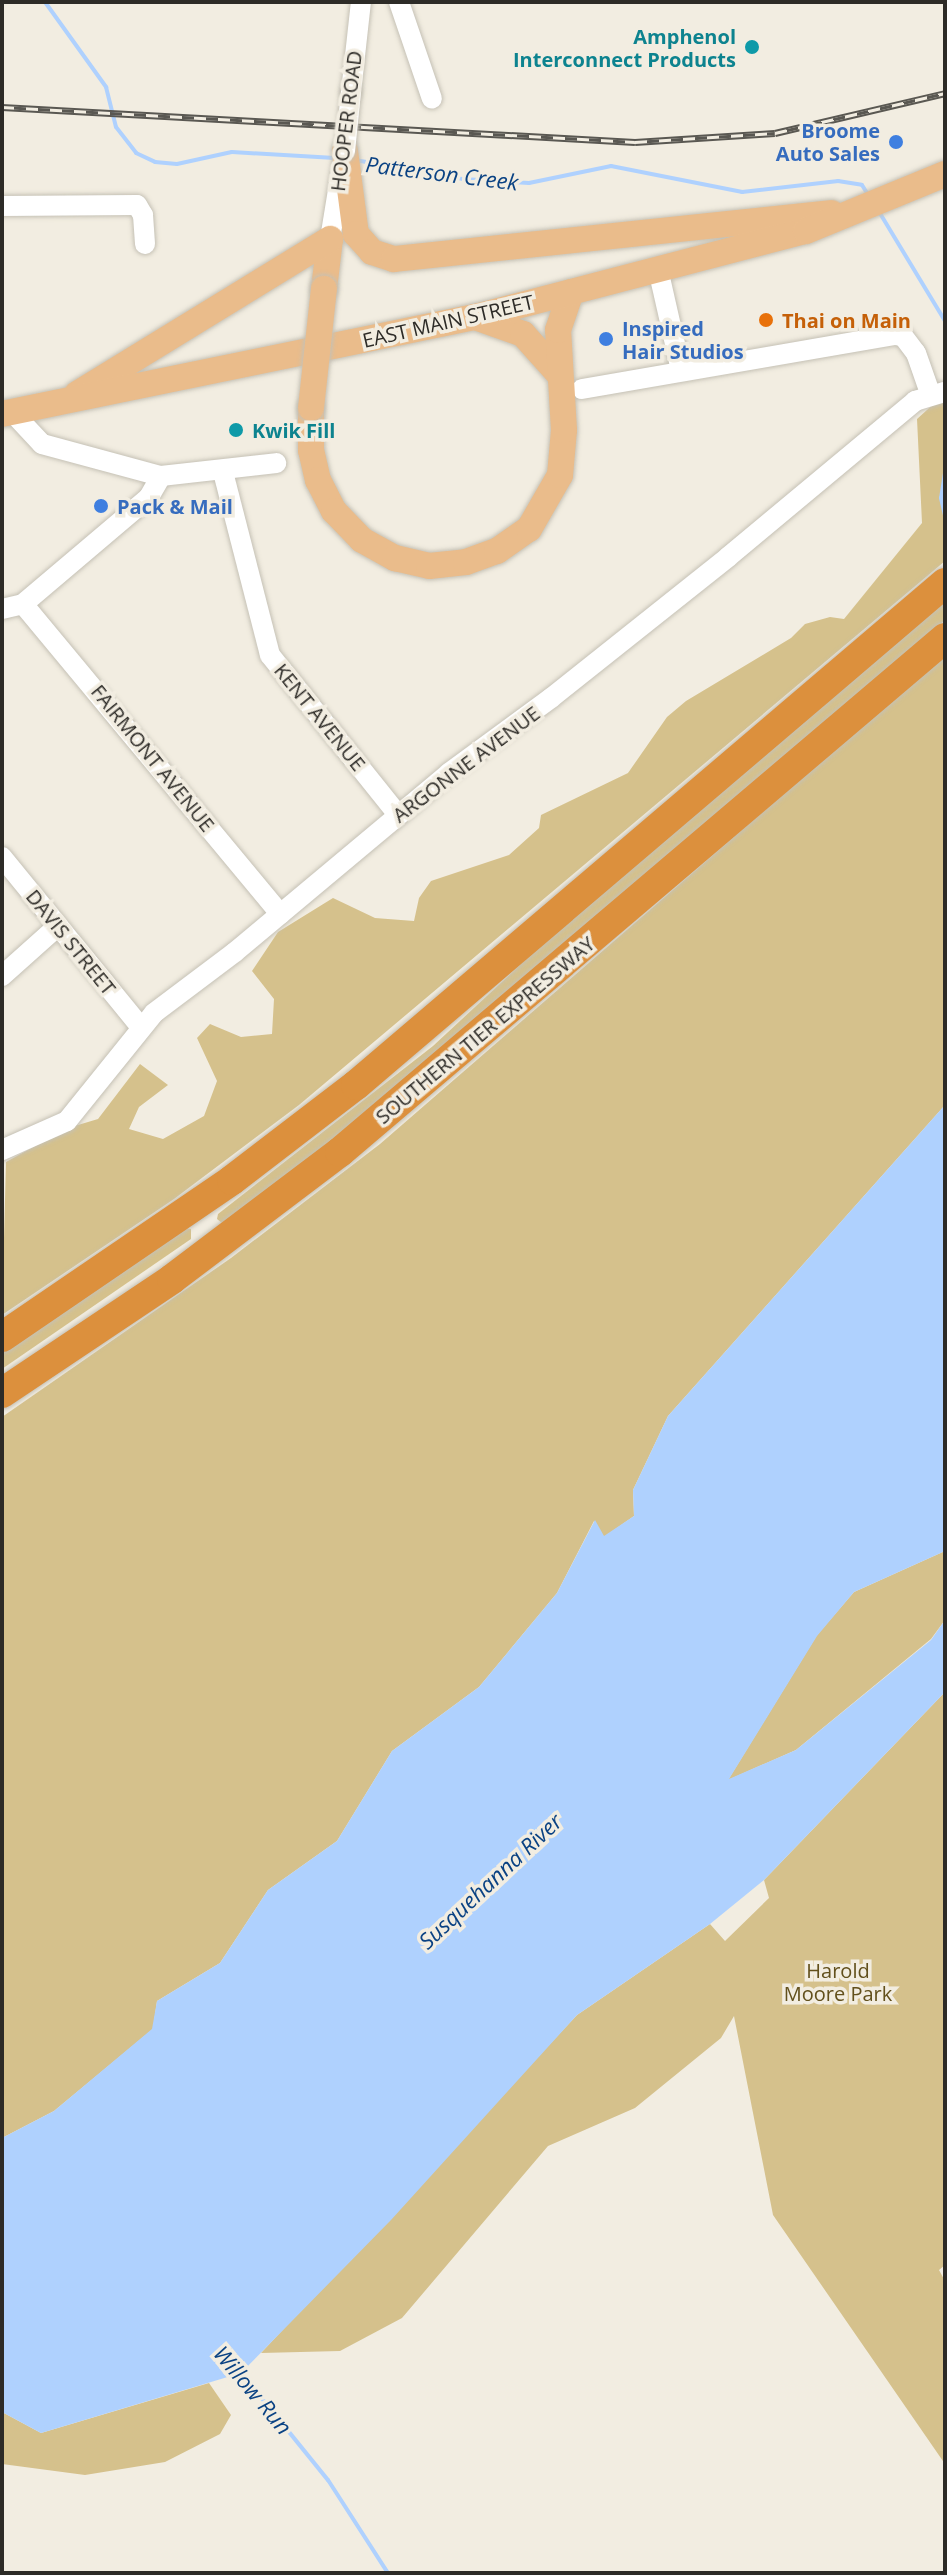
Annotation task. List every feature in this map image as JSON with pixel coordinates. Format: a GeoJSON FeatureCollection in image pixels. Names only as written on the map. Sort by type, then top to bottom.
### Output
{"type":"FeatureCollection","features":[{"type":"Feature","properties":{"kind":"highway","name":"SOUTHERN TIER EXPRESSWAY"},"geometry":{"type":"LineString","coordinates":[[2,1337],[182,1216],[356,1085],[945,583]]}},
{"type":"Feature","properties":{"kind":"highway","name":"SOUTHERN TIER EXPRESSWAY"},"geometry":{"type":"LineString","coordinates":[[2,1393],[172,1279],[340,1152],[945,638]]}},
{"type":"Feature","properties":{"kind":"main road"},"geometry":{"type":"LineString","coordinates":[[345,151],[342,202],[356,234],[372,252],[394,259],[806,214],[860,213]]}},
{"type":"Feature","properties":{"kind":"main road","name":"EAST MAIN STREET"},"geometry":{"type":"LineString","coordinates":[[8,413],[58,406],[475,317],[860,213],[945,174]]}},
{"type":"Feature","properties":{"kind":"main road"},"geometry":{"type":"LineString","coordinates":[[330,239],[309,436],[318,480],[347,526],[395,558],[447,565],[497,551],[529,529],[545,510],[558,483],[564,448],[558,330],[571,292]]}},
{"type":"Feature","properties":{"kind":"main road"},"geometry":{"type":"LineString","coordinates":[[58,406],[330,239]]}},
{"type":"Feature","properties":{"kind":"main road"},"geometry":{"type":"LineString","coordinates":[[475,317],[523,334],[558,373]]}},
{"type":"Feature","properties":{"kind":"street","name":"HOOPER ROAD"},"geometry":{"type":"LineString","coordinates":[[345,151],[361,2]]}},
{"type":"Feature","properties":{"kind":"street"},"geometry":{"type":"LineString","coordinates":[[399,2],[432,99]]}},
{"type":"Feature","properties":{"kind":"street","name":"HOOPER ROAD"},"geometry":{"type":"LineString","coordinates":[[330,239],[342,202]]}},
{"type":"Feature","properties":{"kind":"street"},"geometry":{"type":"LineString","coordinates":[[2,206],[137,205],[143,215],[145,244]]}},
{"type":"Feature","properties":{"kind":"street"},"geometry":{"type":"LineString","coordinates":[[658,269],[681,370]]}},
{"type":"Feature","properties":{"kind":"street"},"geometry":{"type":"LineString","coordinates":[[582,389],[877,335],[903,336],[916,353],[937,393]]}},
{"type":"Feature","properties":{"kind":"street","name":"ARGONNE AVENUE"},"geometry":{"type":"LineString","coordinates":[[2,1150],[67,1121],[140,1026],[398,815],[937,393]]}},
{"type":"Feature","properties":{"kind":"street"},"geometry":{"type":"LineString","coordinates":[[8,413],[42,444],[161,476],[223,472],[276,463]]}},
{"type":"Feature","properties":{"kind":"street","name":"KENT AVENUE"},"geometry":{"type":"LineString","coordinates":[[223,472],[270,655],[398,815]]}},
{"type":"Feature","properties":{"kind":"street"},"geometry":{"type":"LineString","coordinates":[[2,609],[23,604],[149,497],[161,476]]}},
{"type":"Feature","properties":{"kind":"street","name":"FAIRMONT AVENUE"},"geometry":{"type":"LineString","coordinates":[[23,604],[280,914]]}},
{"type":"Feature","properties":{"kind":"street","name":"DAVIS STREET"},"geometry":{"type":"LineString","coordinates":[[2,857],[140,1026]]}},
{"type":"Feature","properties":{"kind":"street"},"geometry":{"type":"LineString","coordinates":[[2,976],[58,926]]}},
{"type":"Feature","properties":{"kind":"green space"},"geometry":{"type":"Polygon","coordinates":[[[938,400],[945,400],[945,561],[299,1105],[174,1199],[2,1315],[6,1162],[68,1128],[98,1119],[140,1064],[168,1085],[139,1107],[129,1129],[163,1139],[204,1116],[217,1081],[197,1038],[210,1024],[241,1037],[272,1034],[274,999],[252,971],[278,932],[333,898],[375,918],[414,921],[419,898],[431,881],[509,855],[539,828],[541,815],[628,773],[667,717],[686,701],[791,638],[805,624],[830,617],[844,619],[922,523],[917,419],[938,400]]]}},
{"type":"Feature","properties":{"kind":"green space"},"geometry":{"type":"Polygon","coordinates":[[[945,596],[945,620],[587,929],[388,1098],[222,1223],[217,1219],[218,1214],[433,1046],[574,915],[945,596]]]}},
{"type":"Feature","properties":{"kind":"green space"},"geometry":{"type":"Polygon","coordinates":[[[945,654],[945,1105],[668,1416],[633,1490],[634,1516],[604,1537],[594,1521],[557,1593],[479,1687],[392,1751],[337,1841],[268,1890],[220,1963],[157,2001],[153,2029],[54,2111],[2,2138],[2,1417],[231,1258],[380,1144],[945,654]]]}},
{"type":"Feature","properties":{"kind":"green space"},"geometry":{"type":"Polygon","coordinates":[[[182,1228],[191,1229],[191,1239],[2,1369],[2,1347],[182,1228]]]}},
{"type":"Feature","properties":{"kind":"green space"},"geometry":{"type":"Polygon","coordinates":[[[945,1551],[945,1620],[931,1639],[796,1750],[728,1780],[817,1635],[854,1592],[945,1551]]]}},
{"type":"Feature","properties":{"kind":"green space","name":"Harold Moore Park"},"geometry":{"type":"Polygon","coordinates":[[[945,1692],[945,2265],[939,2270],[945,2281],[945,2464],[773,2215],[734,2016],[721,2038],[635,2108],[548,2146],[402,2318],[340,2351],[261,2353],[577,2015],[710,1924],[725,1941],[769,1898],[764,1880],[945,1692]]]}},
{"type":"Feature","properties":{"kind":"green space"},"geometry":{"type":"Polygon","coordinates":[[[209,2383],[231,2415],[220,2434],[165,2462],[85,2475],[2,2464],[2,2412],[41,2433],[209,2383]]]}},
{"type":"Feature","properties":{"kind":"water","name":"Susquehanna River"},"geometry":{"type":"Polygon","coordinates":[[[945,1105],[945,1551],[854,1592],[817,1636],[729,1779],[796,1750],[931,1640],[945,1620],[945,1692],[764,1880],[710,1924],[577,2015],[391,2220],[241,2373],[41,2433],[2,2412],[2,2138],[54,2111],[152,2029],[157,2001],[220,1963],[268,1890],[337,1841],[392,1751],[479,1687],[557,1593],[595,1520],[604,1536],[634,1516],[633,1490],[668,1416],[945,1105]]]}},
{"type":"Feature","properties":{"kind":"waterway","name":"Patterson Creek"},"geometry":{"type":"LineString","coordinates":[[45,2],[106,87],[116,127],[136,153],[155,162],[177,164],[232,152],[335,158]]}},
{"type":"Feature","properties":{"kind":"waterway","name":"Patterson Creek"},"geometry":{"type":"LineString","coordinates":[[355,160],[463,179],[529,183],[611,166],[742,192],[838,181],[862,185],[869,196]]}},
{"type":"Feature","properties":{"kind":"waterway","name":"Patterson Creek"},"geometry":{"type":"LineString","coordinates":[[878,210],[945,321]]}},
{"type":"Feature","properties":{"kind":"waterway","name":"Patterson Creek"},"geometry":{"type":"LineString","coordinates":[[945,473],[941,498],[945,516]]}},
{"type":"Feature","properties":{"kind":"waterway","name":"Willow Run"},"geometry":{"type":"LineString","coordinates":[[238,2369],[328,2480],[388,2573]]}},
{"type":"Feature","properties":{"kind":"railway"},"geometry":{"type":"LineString","coordinates":[[2,107],[635,142],[775,133],[945,93]]}},
{"type":"Feature","properties":{"kind":"place","name":"Amphenol Interconnect Products"},"geometry":{"type":"Point","coordinates":[752,47]}},
{"type":"Feature","properties":{"kind":"place","name":"Broome Auto Sales"},"geometry":{"type":"Point","coordinates":[896,142]}},
{"type":"Feature","properties":{"kind":"place","name":"Thai on Main"},"geometry":{"type":"Point","coordinates":[766,320]}},
{"type":"Feature","properties":{"kind":"place","name":"Inspired Hair Studios"},"geometry":{"type":"Point","coordinates":[606,339]}},
{"type":"Feature","properties":{"kind":"place","name":"Kwik Fill"},"geometry":{"type":"Point","coordinates":[236,430]}},
{"type":"Feature","properties":{"kind":"place","name":"Pack & Mail"},"geometry":{"type":"Point","coordinates":[101,506]}}]}
